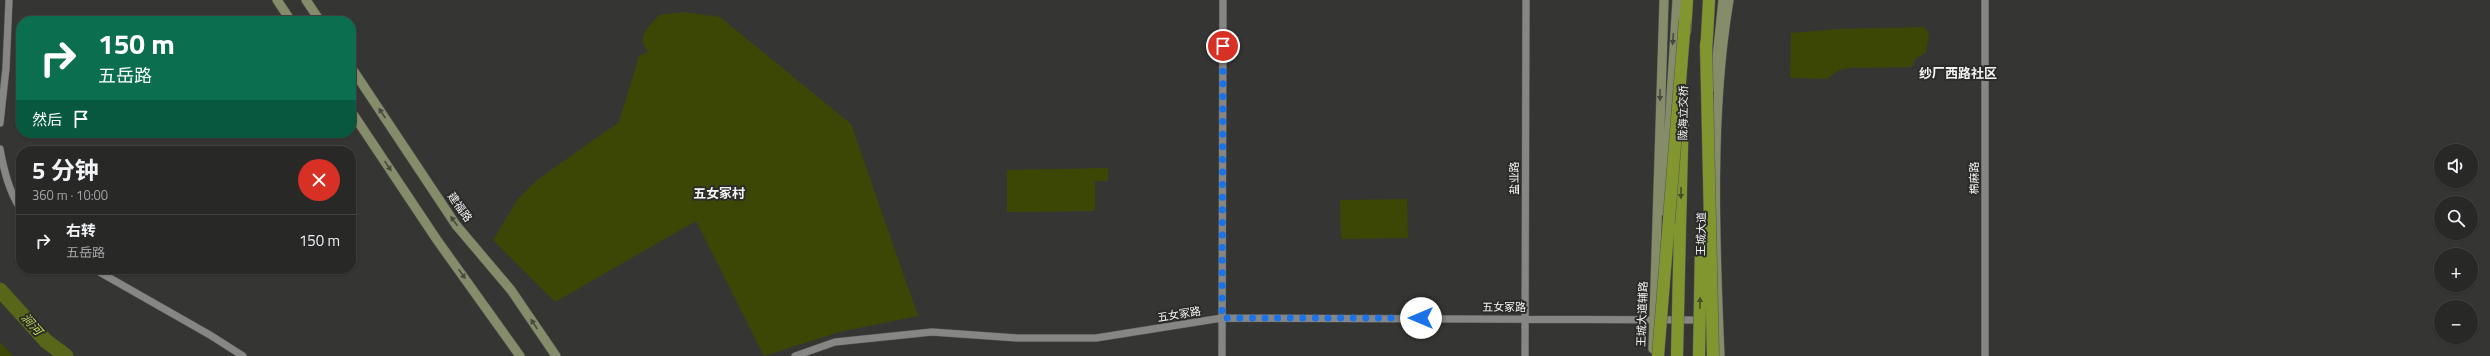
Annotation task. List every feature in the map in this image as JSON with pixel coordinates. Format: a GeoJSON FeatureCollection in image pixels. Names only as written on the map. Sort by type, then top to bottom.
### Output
{"type":"FeatureCollection","features":[{"type":"Feature","properties":{"kind":"highway","name":"陇海立交桥"},"geometry":{"type":"LineString","coordinates":[[1680,227],[1685,20],[1687,0]]}},
{"type":"Feature","properties":{"kind":"highway","name":"陇海立交桥"},"geometry":{"type":"LineString","coordinates":[[1704,112],[1709,0]]}},
{"type":"Feature","properties":{"kind":"highway"},"geometry":{"type":"LineString","coordinates":[[1658,356],[1685,20]]}},
{"type":"Feature","properties":{"kind":"highway"},"geometry":{"type":"LineString","coordinates":[[1706,44],[1713,356]]}},
{"type":"Feature","properties":{"kind":"highway","name":"王城大道"},"geometry":{"type":"LineString","coordinates":[[1699,356],[1704,112]]}},
{"type":"Feature","properties":{"kind":"highway","name":"王城大道"},"geometry":{"type":"LineString","coordinates":[[1677,356],[1680,227]]}},
{"type":"Feature","properties":{"kind":"main road"},"geometry":{"type":"LineString","coordinates":[[277,0],[288,16]]}},
{"type":"Feature","properties":{"kind":"main road"},"geometry":{"type":"LineString","coordinates":[[306,0],[317,16]]}},
{"type":"Feature","properties":{"kind":"main road","name":"王城大道辅路"},"geometry":{"type":"LineString","coordinates":[[1653,356],[1664,0]]}},
{"type":"Feature","properties":{"kind":"main road"},"geometry":{"type":"LineString","coordinates":[[1654,320],[1660,276],[1677,0]]}},
{"type":"Feature","properties":{"kind":"main road"},"geometry":{"type":"LineString","coordinates":[[1719,320],[1711,282],[1714,72],[1722,0]]}},
{"type":"Feature","properties":{"kind":"main road"},"geometry":{"type":"LineString","coordinates":[[1720,356],[1717,282],[1718,106],[1729,0]]}},
{"type":"Feature","properties":{"kind":"main road","name":"建福路"},"geometry":{"type":"LineString","coordinates":[[356,75],[456,225],[511,290],[556,356]]}},
{"type":"Feature","properties":{"kind":"main road"},"geometry":{"type":"LineString","coordinates":[[356,118],[437,240],[520,356]]}},
{"type":"Feature","properties":{"kind":"street"},"geometry":{"type":"LineString","coordinates":[[0,123],[6,68],[9,0]]}},
{"type":"Feature","properties":{"kind":"street"},"geometry":{"type":"LineString","coordinates":[[1222,356],[1224,0]]}},
{"type":"Feature","properties":{"kind":"street","name":"盐业路"},"geometry":{"type":"LineString","coordinates":[[1525,356],[1526,0]]}},
{"type":"Feature","properties":{"kind":"street","name":"棉麻路"},"geometry":{"type":"LineString","coordinates":[[1985,0],[1985,356]]}},
{"type":"Feature","properties":{"kind":"street"},"geometry":{"type":"LineString","coordinates":[[0,149],[4,172],[16,202]]}},
{"type":"Feature","properties":{"kind":"street"},"geometry":{"type":"LineString","coordinates":[[103,274],[210,335],[243,356]]}},
{"type":"Feature","properties":{"kind":"street","name":"五女冢路"},"geometry":{"type":"LineString","coordinates":[[795,356],[835,342],[932,332],[1017,338],[1096,338],[1222,318],[1525,318],[1719,320]]}},
{"type":"Feature","properties":{"kind":"green space"},"geometry":{"type":"Polygon","coordinates":[[[684,12],[720,17],[851,124],[918,316],[839,332],[764,356],[696,221],[555,302],[493,240],[518,199],[537,180],[619,122],[639,56],[648,52],[642,41],[645,31],[659,15],[684,12]]]}},
{"type":"Feature","properties":{"kind":"green space"},"geometry":{"type":"Polygon","coordinates":[[[1924,27],[1929,33],[1926,53],[1916,58],[1912,67],[1849,68],[1839,70],[1827,79],[1790,78],[1791,33],[1836,29],[1924,27]]]}},
{"type":"Feature","properties":{"kind":"green space"},"geometry":{"type":"Polygon","coordinates":[[[1108,168],[1108,181],[1095,181],[1095,211],[1007,212],[1007,170],[1108,168]]]}},
{"type":"Feature","properties":{"kind":"green space"},"geometry":{"type":"Polygon","coordinates":[[[1407,199],[1408,238],[1341,239],[1340,200],[1407,199]]]}},
{"type":"Feature","properties":{"kind":"green space"},"geometry":{"type":"Polygon","coordinates":[[[0,342],[13,356],[0,356],[0,342]]]}},
{"type":"Feature","properties":{"kind":"waterway","name":"涧河"},"geometry":{"type":"LineString","coordinates":[[0,290],[46,341],[66,356]]}},
{"type":"Feature","properties":{"kind":"district","name":"纱厂西路社区"},"geometry":{"type":"Point","coordinates":[1958,73]}},
{"type":"Feature","properties":{"kind":"district","name":"五女冢村"},"geometry":{"type":"Point","coordinates":[719,193]}},
{"type":"Feature","properties":{"kind":"route"},"geometry":{"type":"LineString","coordinates":[[1223,46],[1222,318],[1421,318]]}}]}
